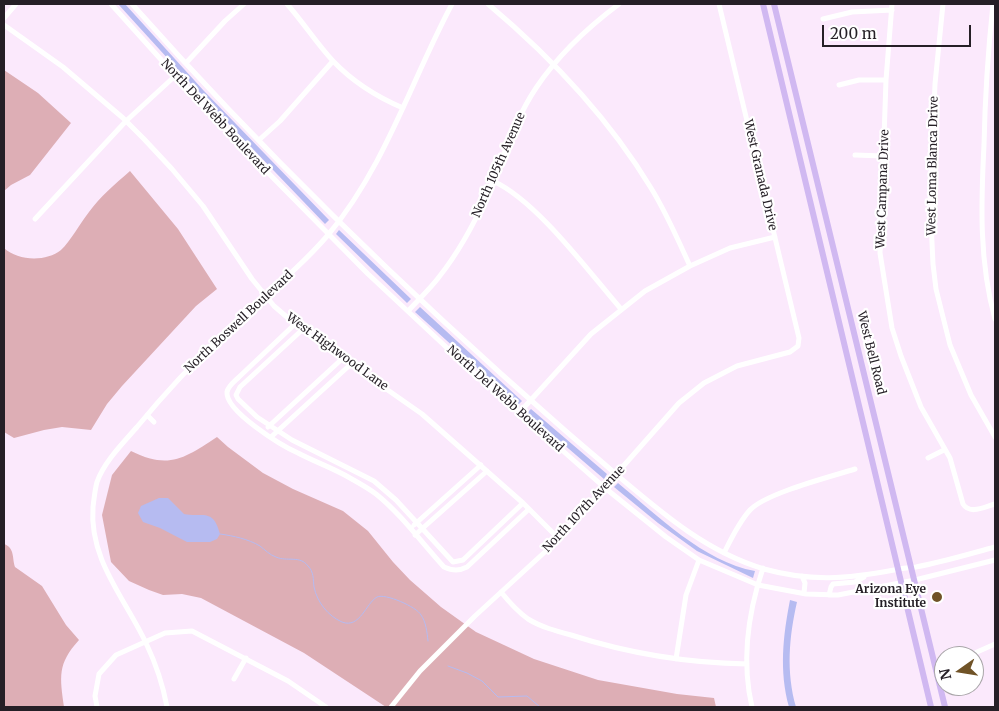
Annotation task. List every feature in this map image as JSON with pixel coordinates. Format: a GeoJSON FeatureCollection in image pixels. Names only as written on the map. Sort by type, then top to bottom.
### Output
{"type":"FeatureCollection","features":[{"type":"Feature","properties":{"kind":"main road","name":"West Bell Road"},"geometry":{"type":"LineString","coordinates":[[763,4],[932,707]]}},
{"type":"Feature","properties":{"kind":"main road","name":"West Bell Road"},"geometry":{"type":"LineString","coordinates":[[774,4],[945,707]]}},
{"type":"Feature","properties":{"kind":"street"},"geometry":{"type":"LineString","coordinates":[[4,18],[16,4]]}},
{"type":"Feature","properties":{"kind":"street","name":"North Del Webb Boulevard"},"geometry":{"type":"LineString","coordinates":[[111,4],[174,76],[328,235],[408,311],[519,413],[605,488],[666,537],[699,560],[758,585],[804,594],[829,595],[870,590],[995,560]]}},
{"type":"Feature","properties":{"kind":"street","name":"North Del Webb Boulevard"},"geometry":{"type":"LineString","coordinates":[[132,4],[259,140],[419,300],[531,401],[677,524],[701,541],[724,554],[763,568],[802,576],[826,578],[867,576],[912,568],[995,547]]}},
{"type":"Feature","properties":{"kind":"street"},"geometry":{"type":"LineString","coordinates":[[186,64],[225,21],[244,4]]}},
{"type":"Feature","properties":{"kind":"street"},"geometry":{"type":"LineString","coordinates":[[287,4],[333,61],[367,89],[403,108]]}},
{"type":"Feature","properties":{"kind":"street","name":"North Boswell Boulevard"},"geometry":{"type":"LineString","coordinates":[[167,707],[163,684],[146,642],[105,569],[97,550],[93,508],[97,482],[108,461],[181,376],[328,235],[361,189],[376,163],[403,108],[432,40],[452,4]]}},
{"type":"Feature","properties":{"kind":"street"},"geometry":{"type":"LineString","coordinates":[[488,4],[521,31],[597,112],[636,164],[652,190],[690,266]]}},
{"type":"Feature","properties":{"kind":"street","name":"North 105th Avenue"},"geometry":{"type":"LineString","coordinates":[[408,311],[439,278],[475,219],[493,181],[506,144],[528,102],[554,64],[576,40],[618,4]]}},
{"type":"Feature","properties":{"kind":"street","name":"West Granada Drive"},"geometry":{"type":"LineString","coordinates":[[719,4],[799,338],[798,346]]}},
{"type":"Feature","properties":{"kind":"street","name":"West Campana Drive"},"geometry":{"type":"LineString","coordinates":[[892,4],[886,80],[880,253],[892,328],[921,408],[950,458],[963,504],[972,511],[995,504]]}},
{"type":"Feature","properties":{"kind":"street","name":"West Loma Blanca Drive"},"geometry":{"type":"LineString","coordinates":[[943,4],[935,84],[930,200],[936,290],[950,346],[971,395],[995,437]]}},
{"type":"Feature","properties":{"kind":"street"},"geometry":{"type":"LineString","coordinates":[[993,4],[986,84],[982,202],[987,287],[995,319]]}},
{"type":"Feature","properties":{"kind":"street"},"geometry":{"type":"LineString","coordinates":[[823,19],[852,12],[892,10]]}},
{"type":"Feature","properties":{"kind":"street","name":"West Highwood Lane"},"geometry":{"type":"LineString","coordinates":[[4,25],[63,68],[126,121],[159,154],[198,200],[265,296],[295,324],[422,414],[530,509],[559,539]]}},
{"type":"Feature","properties":{"kind":"street"},"geometry":{"type":"LineString","coordinates":[[259,140],[280,121],[333,61]]}},
{"type":"Feature","properties":{"kind":"street"},"geometry":{"type":"LineString","coordinates":[[35,219],[126,121],[174,76]]}},
{"type":"Feature","properties":{"kind":"street"},"geometry":{"type":"LineString","coordinates":[[839,85],[859,80],[886,80]]}},
{"type":"Feature","properties":{"kind":"street"},"geometry":{"type":"LineString","coordinates":[[855,155],[884,156]]}},
{"type":"Feature","properties":{"kind":"street"},"geometry":{"type":"LineString","coordinates":[[493,181],[504,186],[541,218],[620,309]]}},
{"type":"Feature","properties":{"kind":"street"},"geometry":{"type":"LineString","coordinates":[[519,413],[583,341],[644,291],[690,266],[730,248],[775,237]]}},
{"type":"Feature","properties":{"kind":"street"},"geometry":{"type":"LineString","coordinates":[[295,324],[230,385],[228,392],[230,403],[236,410],[264,432],[292,450],[366,487],[386,504],[444,567],[462,570],[467,567],[530,509]]}},
{"type":"Feature","properties":{"kind":"street"},"geometry":{"type":"LineString","coordinates":[[302,330],[237,391],[238,399],[270,426],[306,449],[374,481],[396,500],[453,562],[463,560],[523,503]]}},
{"type":"Feature","properties":{"kind":"street","name":"North 107th Avenue"},"geometry":{"type":"LineString","coordinates":[[391,707],[420,672],[476,616],[559,539],[678,403],[704,383],[737,366],[790,352],[798,346]]}},
{"type":"Feature","properties":{"kind":"street"},"geometry":{"type":"LineString","coordinates":[[264,432],[343,358]]}},
{"type":"Feature","properties":{"kind":"street"},"geometry":{"type":"LineString","coordinates":[[271,437],[351,364]]}},
{"type":"Feature","properties":{"kind":"street"},"geometry":{"type":"LineString","coordinates":[[147,415],[154,422]]}},
{"type":"Feature","properties":{"kind":"street"},"geometry":{"type":"LineString","coordinates":[[928,458],[944,450]]}},
{"type":"Feature","properties":{"kind":"street"},"geometry":{"type":"LineString","coordinates":[[409,529],[481,465]]}},
{"type":"Feature","properties":{"kind":"street"},"geometry":{"type":"LineString","coordinates":[[724,554],[750,510],[758,504],[791,489],[855,469]]}},
{"type":"Feature","properties":{"kind":"street"},"geometry":{"type":"LineString","coordinates":[[415,535],[487,471]]}},
{"type":"Feature","properties":{"kind":"street"},"geometry":{"type":"LineString","coordinates":[[676,659],[686,595],[699,560]]}},
{"type":"Feature","properties":{"kind":"street"},"geometry":{"type":"LineString","coordinates":[[752,707],[747,664],[750,617],[763,568]]}},
{"type":"Feature","properties":{"kind":"street"},"geometry":{"type":"LineString","coordinates":[[802,576],[805,583],[804,594]]}},
{"type":"Feature","properties":{"kind":"street"},"geometry":{"type":"LineString","coordinates":[[829,595],[833,584],[855,582],[867,576]]}},
{"type":"Feature","properties":{"kind":"street"},"geometry":{"type":"LineString","coordinates":[[501,592],[529,619],[547,628],[610,647],[676,659],[747,664]]}},
{"type":"Feature","properties":{"kind":"street"},"geometry":{"type":"LineString","coordinates":[[97,707],[96,696],[99,674],[116,655],[165,633],[192,631],[288,681],[326,707]]}},
{"type":"Feature","properties":{"kind":"street"},"geometry":{"type":"LineString","coordinates":[[234,679],[246,658]]}},
{"type":"Feature","properties":{"kind":"shaded area"},"geometry":{"type":"Polygon","coordinates":[[[4,70],[38,93],[71,123],[30,175],[4,191],[4,70]]]}},
{"type":"Feature","properties":{"kind":"shaded area"},"geometry":{"type":"Polygon","coordinates":[[[130,171],[178,229],[217,289],[196,306],[122,386],[107,404],[91,430],[62,427],[14,438],[4,432],[4,248],[24,258],[48,257],[55,254],[68,242],[98,201],[130,171]]]}},
{"type":"Feature","properties":{"kind":"shaded area"},"geometry":{"type":"Polygon","coordinates":[[[217,437],[263,473],[293,489],[343,511],[368,531],[410,580],[441,607],[476,632],[534,659],[598,680],[677,694],[714,698],[716,707],[386,707],[304,653],[201,598],[182,594],[163,595],[129,581],[111,562],[102,515],[112,475],[131,451],[156,460],[176,459],[186,456],[217,437]]]}},
{"type":"Feature","properties":{"kind":"shaded area"},"geometry":{"type":"Polygon","coordinates":[[[4,544],[12,551],[15,567],[42,586],[66,625],[79,640],[67,656],[62,671],[64,707],[4,707],[4,544]]]}},
{"type":"Feature","properties":{"kind":"water"},"geometry":{"type":"Polygon","coordinates":[[[118,4],[125,4],[204,91],[329,220],[325,224],[201,95],[118,4]]]}},
{"type":"Feature","properties":{"kind":"water"},"geometry":{"type":"Polygon","coordinates":[[[339,230],[411,299],[407,303],[336,234],[339,230]]]}},
{"type":"Feature","properties":{"kind":"water"},"geometry":{"type":"Polygon","coordinates":[[[420,307],[522,401],[518,405],[415,312],[420,307]]]}},
{"type":"Feature","properties":{"kind":"water"},"geometry":{"type":"Polygon","coordinates":[[[531,409],[607,474],[604,479],[527,413],[531,409]]]}},
{"type":"Feature","properties":{"kind":"water"},"geometry":{"type":"Polygon","coordinates":[[[618,483],[665,523],[700,548],[736,566],[755,571],[753,578],[697,551],[658,523],[614,487],[618,483]]]}},
{"type":"Feature","properties":{"kind":"water"},"geometry":{"type":"Polygon","coordinates":[[[159,498],[168,498],[184,514],[206,515],[210,517],[214,520],[220,534],[217,539],[210,542],[187,542],[160,528],[143,522],[138,513],[141,506],[159,498]]]}},
{"type":"Feature","properties":{"kind":"water"},"geometry":{"type":"Polygon","coordinates":[[[790,600],[797,602],[790,654],[791,681],[796,707],[789,707],[783,667],[785,627],[790,600]]]}},
{"type":"Feature","properties":{"kind":"waterway"},"geometry":{"type":"LineString","coordinates":[[220,534],[251,541],[276,557],[305,563],[310,568],[315,593],[320,603],[332,616],[342,622],[354,622],[373,600],[381,596],[414,608],[423,618],[428,641]]}},
{"type":"Feature","properties":{"kind":"waterway"},"geometry":{"type":"LineString","coordinates":[[448,666],[482,681],[498,697],[527,696],[540,707]]}},
{"type":"Feature","properties":{"kind":"place","name":"Arizona Eye Institute"},"geometry":{"type":"Point","coordinates":[937,597]}}]}
